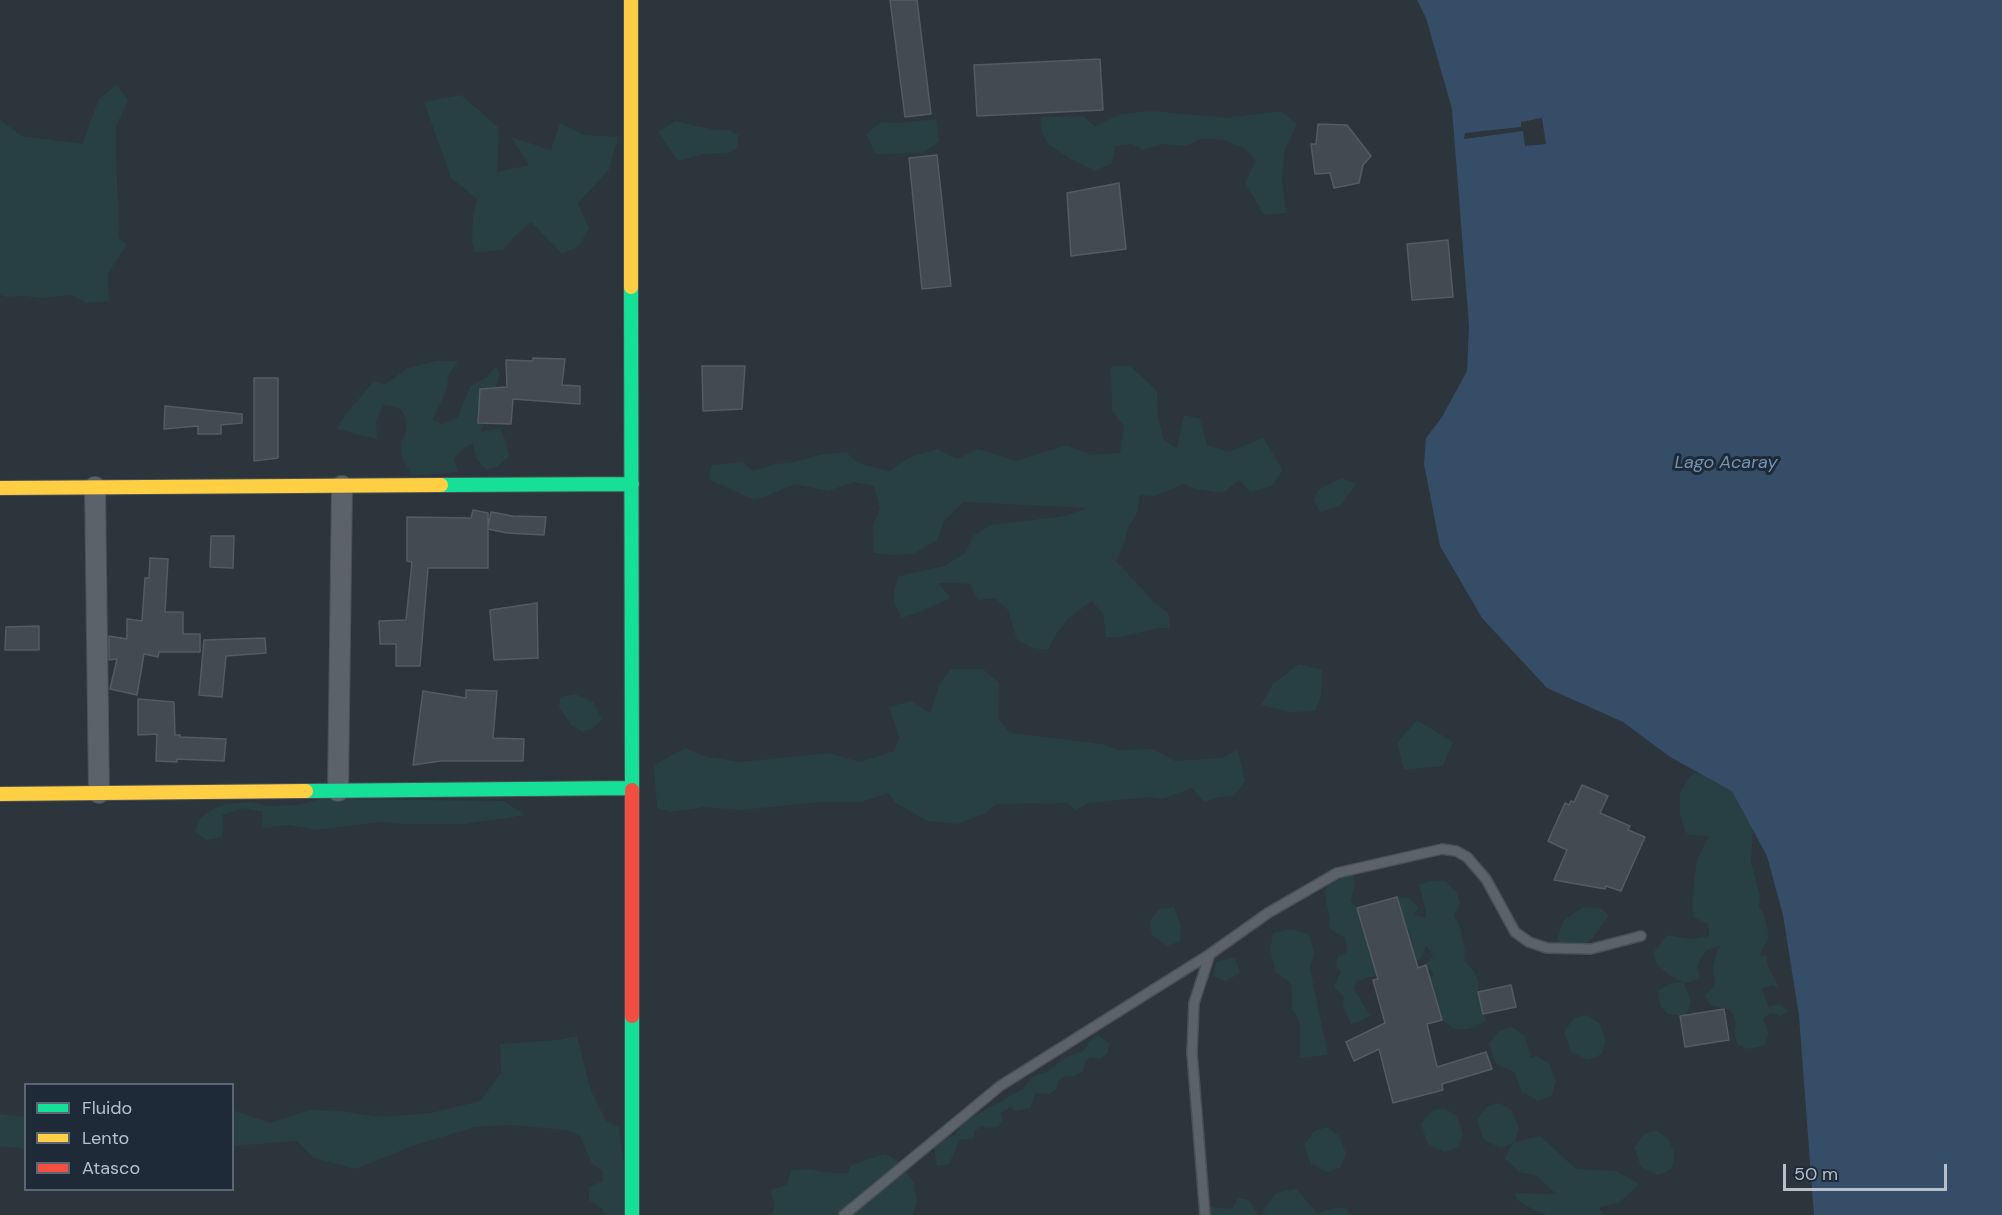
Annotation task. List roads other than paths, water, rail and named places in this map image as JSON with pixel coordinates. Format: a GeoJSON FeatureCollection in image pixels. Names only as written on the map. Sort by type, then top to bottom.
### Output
{"type":"FeatureCollection","features":[{"type":"Feature","properties":{"kind":"street"},"geometry":{"type":"LineString","coordinates":[[631,0],[632,1215]]}},
{"type":"Feature","properties":{"kind":"street"},"geometry":{"type":"LineString","coordinates":[[0,488],[632,484]]}},
{"type":"Feature","properties":{"kind":"street"},"geometry":{"type":"LineString","coordinates":[[338,791],[342,486]]}},
{"type":"Feature","properties":{"kind":"street"},"geometry":{"type":"LineString","coordinates":[[95,487],[99,793]]}},
{"type":"Feature","properties":{"kind":"street"},"geometry":{"type":"LineString","coordinates":[[0,794],[632,788]]}},
{"type":"Feature","properties":{"kind":"lane"},"geometry":{"type":"LineString","coordinates":[[844,1215],[1000,1086],[1210,954],[1268,913],[1337,873],[1442,849],[1456,851],[1467,857],[1486,879],[1515,932],[1529,942],[1547,948],[1591,949],[1641,936]]}},
{"type":"Feature","properties":{"kind":"lane"},"geometry":{"type":"LineString","coordinates":[[1205,1215],[1192,1053],[1194,1003],[1210,954]]}},
{"type":"Feature","properties":{"kind":"water","name":"Lago Acaray"},"geometry":{"type":"Polygon","coordinates":[[[1417,0],[2002,0],[2002,1215],[1814,1215],[1799,1016],[1783,915],[1767,856],[1732,791],[1670,757],[1623,722],[1547,688],[1482,618],[1440,546],[1424,464],[1426,438],[1442,417],[1467,371],[1469,326],[1452,109],[1426,18],[1417,0]]]}}]}
